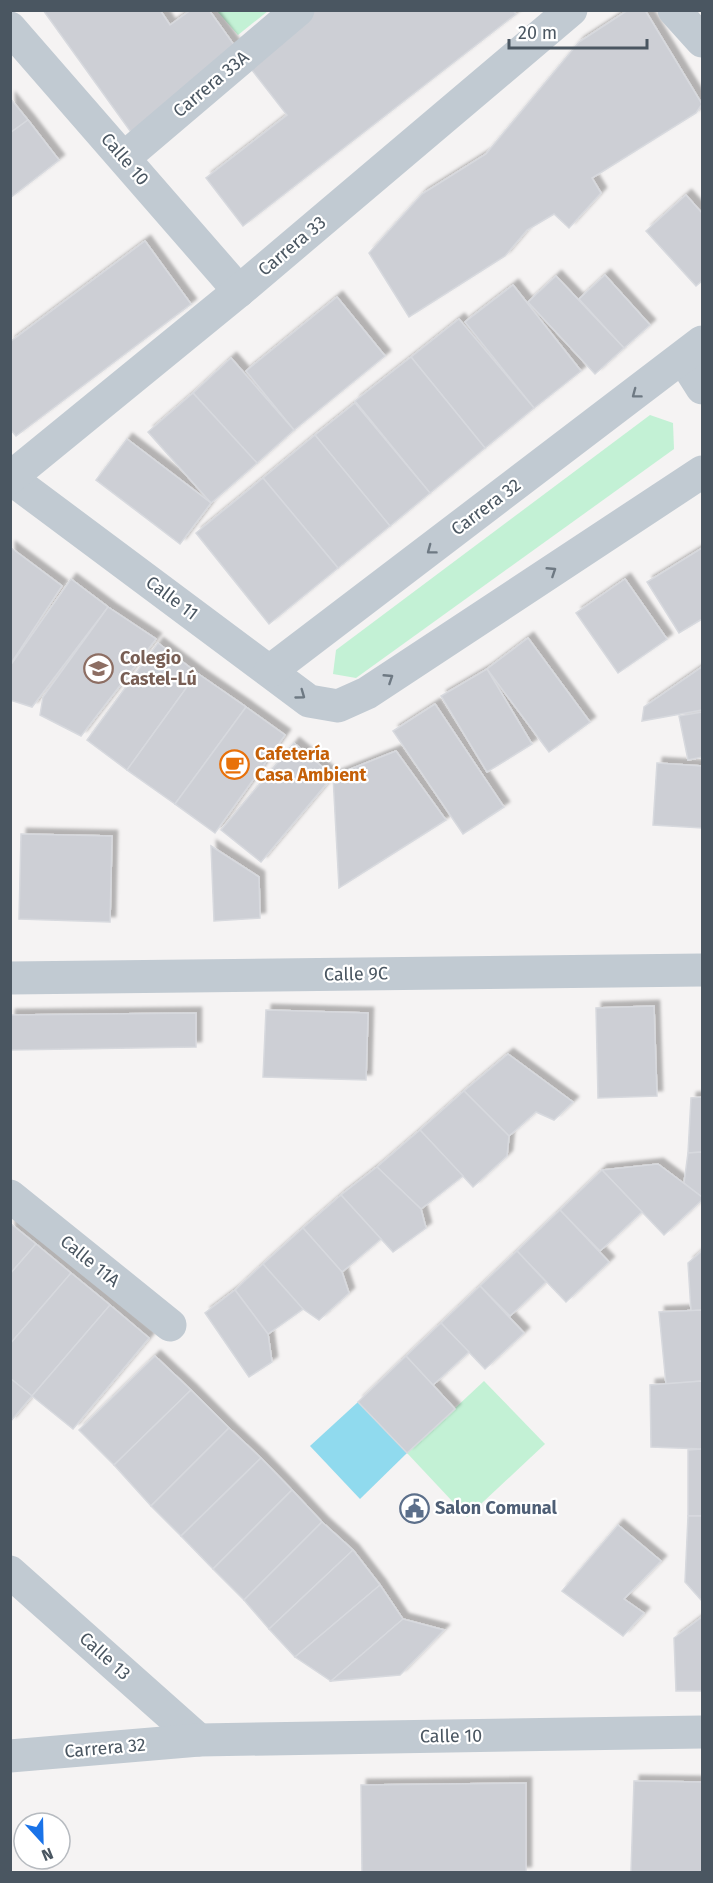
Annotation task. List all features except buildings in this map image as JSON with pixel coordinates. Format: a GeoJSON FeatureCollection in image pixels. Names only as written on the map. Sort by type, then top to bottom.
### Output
{"type":"FeatureCollection","features":[{"type":"Feature","properties":{"kind":"street","name":"Carrera 33A"},"geometry":{"type":"LineString","coordinates":[[124,158],[298,10]]}},
{"type":"Feature","properties":{"kind":"street","name":"Carrera 33"},"geometry":{"type":"LineString","coordinates":[[10,478],[239,291],[571,10]]}},
{"type":"Feature","properties":{"kind":"street"},"geometry":{"type":"LineString","coordinates":[[674,10],[702,40]]}},
{"type":"Feature","properties":{"kind":"street","name":"Calle 10"},"geometry":{"type":"LineString","coordinates":[[10,28],[239,291]]}},
{"type":"Feature","properties":{"kind":"street"},"geometry":{"type":"LineString","coordinates":[[693,350],[702,388]]}},
{"type":"Feature","properties":{"kind":"street","name":"Carrera 32"},"geometry":{"type":"LineString","coordinates":[[270,671],[693,350]]}},
{"type":"Feature","properties":{"kind":"street","name":"Calle 11"},"geometry":{"type":"LineString","coordinates":[[10,478],[309,701],[338,706],[367,693],[702,472]]}},
{"type":"Feature","properties":{"kind":"street","name":"Calle 9C"},"geometry":{"type":"LineString","coordinates":[[10,978],[702,970]]}},
{"type":"Feature","properties":{"kind":"street","name":"Calle 11A"},"geometry":{"type":"LineString","coordinates":[[10,1196],[170,1325]]}},
{"type":"Feature","properties":{"kind":"street","name":"Calle 13"},"geometry":{"type":"LineString","coordinates":[[10,1572],[199,1740]]}},
{"type":"Feature","properties":{"kind":"street","name":"Calle 10"},"geometry":{"type":"LineString","coordinates":[[199,1740],[702,1732]]}},
{"type":"Feature","properties":{"kind":"street","name":"Carrera 32"},"geometry":{"type":"LineString","coordinates":[[10,1756],[199,1740]]}},
{"type":"Feature","properties":{"kind":"green space"},"geometry":{"type":"Polygon","coordinates":[[[217,11],[268,11],[238,35],[217,11]]]}},
{"type":"Feature","properties":{"kind":"green space"},"geometry":{"type":"Polygon","coordinates":[[[650,415],[673,423],[674,449],[356,678],[333,674],[336,650],[650,415]]]}},
{"type":"Feature","properties":{"kind":"green space"},"geometry":{"type":"Polygon","coordinates":[[[484,1381],[545,1444],[467,1517],[407,1453],[484,1381]]]}},
{"type":"Feature","properties":{"kind":"water"},"geometry":{"type":"Polygon","coordinates":[[[358,1402],[407,1453],[360,1499],[310,1446],[358,1402]]]}},
{"type":"Feature","properties":{"kind":"place","name":"Colegio Castel-Lú"},"geometry":{"type":"Point","coordinates":[99,668]}},
{"type":"Feature","properties":{"kind":"place","name":"Cafetería Casa Ambient"},"geometry":{"type":"Point","coordinates":[234,764]}},
{"type":"Feature","properties":{"kind":"place","name":"Salon Comunal"},"geometry":{"type":"Point","coordinates":[414,1508]}}]}
